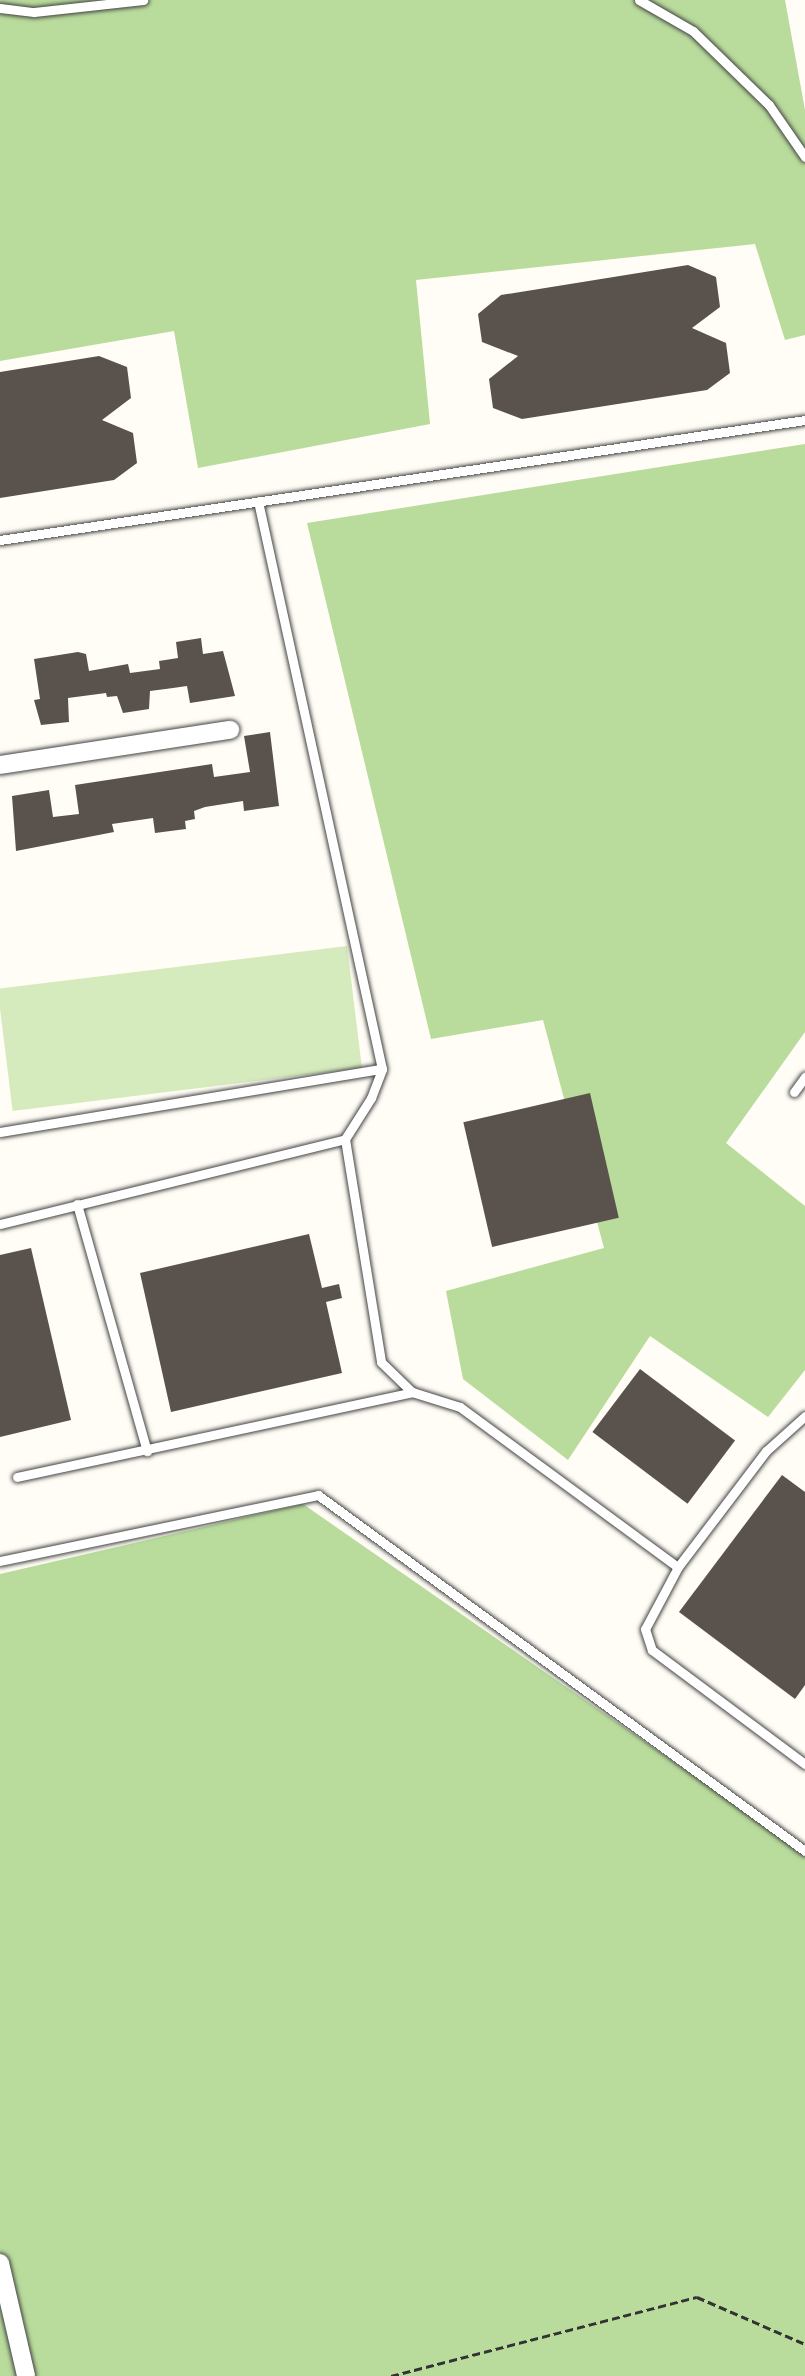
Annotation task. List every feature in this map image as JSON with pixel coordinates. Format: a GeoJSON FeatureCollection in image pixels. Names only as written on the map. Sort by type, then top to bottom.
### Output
{"type":"FeatureCollection","features":[{"type":"Feature","properties":{"kind":"street"},"geometry":{"type":"LineString","coordinates":[[0,765],[230,730]]}},
{"type":"Feature","properties":{"kind":"street"},"geometry":{"type":"LineString","coordinates":[[0,2263],[26,2376]]}},
{"type":"Feature","properties":{"kind":"lane"},"geometry":{"type":"LineString","coordinates":[[0,8],[34,12],[143,0]]}},
{"type":"Feature","properties":{"kind":"lane"},"geometry":{"type":"LineString","coordinates":[[639,0],[693,31],[769,105],[805,157]]}},
{"type":"Feature","properties":{"kind":"lane"},"geometry":{"type":"LineString","coordinates":[[0,540],[805,420]]}},
{"type":"Feature","properties":{"kind":"lane"},"geometry":{"type":"LineString","coordinates":[[258,501],[382,1069],[371,1098],[345,1139],[381,1362],[412,1392],[460,1407],[678,1567]]}},
{"type":"Feature","properties":{"kind":"lane"},"geometry":{"type":"LineString","coordinates":[[0,1132],[382,1069]]}},
{"type":"Feature","properties":{"kind":"lane"},"geometry":{"type":"LineString","coordinates":[[794,1092],[805,1077]]}},
{"type":"Feature","properties":{"kind":"lane"},"geometry":{"type":"LineString","coordinates":[[0,1224],[345,1139]]}},
{"type":"Feature","properties":{"kind":"lane"},"geometry":{"type":"LineString","coordinates":[[77,1204],[147,1451]]}},
{"type":"Feature","properties":{"kind":"lane"},"geometry":{"type":"LineString","coordinates":[[17,1477],[412,1392]]}},
{"type":"Feature","properties":{"kind":"lane"},"geometry":{"type":"LineString","coordinates":[[805,1416],[766,1451],[678,1567],[645,1629],[652,1650],[805,1764]]}},
{"type":"Feature","properties":{"kind":"lane"},"geometry":{"type":"LineString","coordinates":[[0,1561],[318,1495],[805,1851]]}},
{"type":"Feature","properties":{"kind":"path"},"geometry":{"type":"LineString","coordinates":[[391,2376],[697,2297],[805,2344]]}},
{"type":"Feature","properties":{"kind":"green space"},"geometry":{"type":"Polygon","coordinates":[[[0,0],[785,0],[805,110],[805,335],[785,340],[755,244],[416,280],[430,424],[198,468],[174,331],[0,361],[0,0]]]}},
{"type":"Feature","properties":{"kind":"green space"},"geometry":{"type":"Polygon","coordinates":[[[805,444],[805,1032],[726,1143],[805,1206],[805,1370],[768,1417],[650,1336],[568,1460],[463,1379],[446,1291],[604,1248],[543,1020],[431,1039],[307,523],[805,444]]]}},
{"type":"Feature","properties":{"kind":"green space"},"geometry":{"type":"Polygon","coordinates":[[[347,946],[362,1068],[13,1111],[0,989],[347,946]]]}},
{"type":"Feature","properties":{"kind":"green space"},"geometry":{"type":"Polygon","coordinates":[[[303,1504],[805,1853],[805,2376],[0,2376],[0,1574],[303,1504]]]}},
{"type":"Feature","properties":{"kind":"building"},"geometry":{"type":"Polygon","coordinates":[[[688,265],[716,277],[720,307],[692,328],[726,343],[730,373],[707,390],[522,419],[493,408],[489,379],[518,356],[482,342],[478,314],[501,295],[688,265]]]}},
{"type":"Feature","properties":{"kind":"building"},"geometry":{"type":"Polygon","coordinates":[[[99,356],[127,367],[131,398],[102,420],[133,433],[137,463],[114,480],[0,498],[0,372],[99,356]]]}},
{"type":"Feature","properties":{"kind":"building"},"geometry":{"type":"Polygon","coordinates":[[[201,638],[203,654],[223,651],[235,696],[190,703],[187,686],[150,691],[149,709],[123,713],[117,696],[107,697],[106,693],[68,698],[69,722],[41,725],[34,700],[40,699],[34,659],[78,652],[86,654],[89,671],[128,664],[130,673],[160,669],[159,661],[178,658],[176,642],[201,638]]]}},
{"type":"Feature","properties":{"kind":"building"},"geometry":{"type":"Polygon","coordinates":[[[270,732],[279,806],[244,811],[243,801],[205,807],[194,811],[195,819],[185,821],[186,829],[155,833],[153,818],[112,824],[114,832],[16,851],[12,796],[49,790],[53,817],[79,814],[75,785],[212,764],[214,777],[250,772],[244,736],[270,732]]]}},
{"type":"Feature","properties":{"kind":"building"},"geometry":{"type":"Polygon","coordinates":[[[590,1093],[619,1218],[492,1247],[463,1122],[590,1093]]]}},
{"type":"Feature","properties":{"kind":"building"},"geometry":{"type":"Polygon","coordinates":[[[309,1234],[322,1288],[339,1284],[342,1298],[326,1302],[342,1373],[171,1412],[140,1273],[309,1234]]]}},
{"type":"Feature","properties":{"kind":"building"},"geometry":{"type":"Polygon","coordinates":[[[31,1248],[71,1420],[0,1437],[0,1255],[31,1248]]]}},
{"type":"Feature","properties":{"kind":"building"},"geometry":{"type":"Polygon","coordinates":[[[640,1369],[735,1441],[687,1504],[592,1432],[640,1369]]]}},
{"type":"Feature","properties":{"kind":"building"},"geometry":{"type":"Polygon","coordinates":[[[782,1475],[805,1492],[805,1685],[795,1699],[679,1612],[782,1475]]]}}]}
